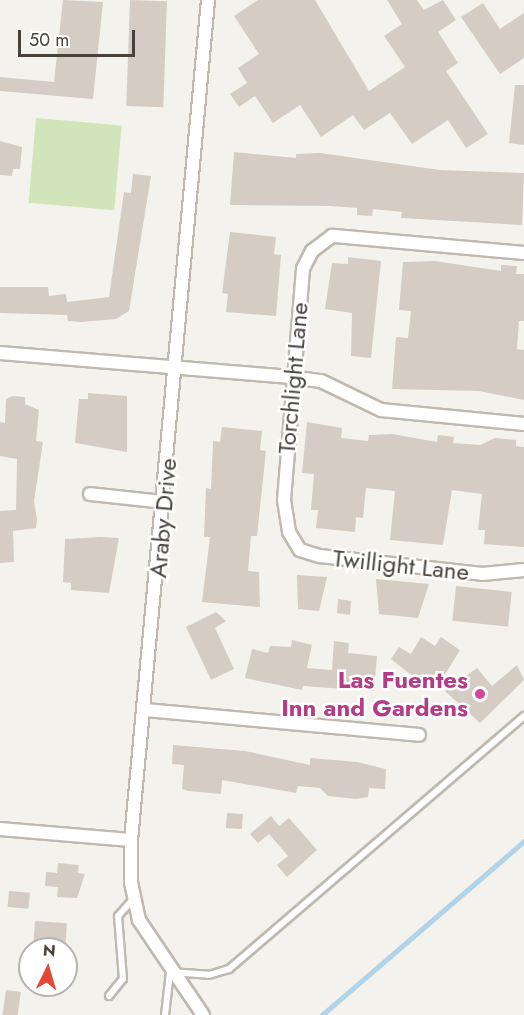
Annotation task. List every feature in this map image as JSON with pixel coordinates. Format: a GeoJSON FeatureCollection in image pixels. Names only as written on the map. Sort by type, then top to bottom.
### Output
{"type":"FeatureCollection","features":[{"type":"Feature","properties":{"kind":"street","name":"Araby Drive"},"geometry":{"type":"LineString","coordinates":[[202,1015],[170,972],[139,920],[134,898],[131,840],[146,710],[208,0]]}},
{"type":"Feature","properties":{"kind":"street","name":"Torchlight Lane"},"geometry":{"type":"LineString","coordinates":[[289,531],[284,500],[291,377],[303,269],[312,251],[332,236],[524,253]]}},
{"type":"Feature","properties":{"kind":"street"},"geometry":{"type":"LineString","coordinates":[[0,353],[321,381],[381,410],[524,424]]}},
{"type":"Feature","properties":{"kind":"street"},"geometry":{"type":"LineString","coordinates":[[90,494],[164,502]]}},
{"type":"Feature","properties":{"kind":"street","name":"Twillight Lane"},"geometry":{"type":"LineString","coordinates":[[289,531],[300,550],[320,556],[482,574],[524,570]]}},
{"type":"Feature","properties":{"kind":"street"},"geometry":{"type":"LineString","coordinates":[[146,710],[419,735]]}},
{"type":"Feature","properties":{"kind":"street"},"geometry":{"type":"LineString","coordinates":[[0,829],[131,840]]}},
{"type":"Feature","properties":{"kind":"lane"},"geometry":{"type":"LineString","coordinates":[[165,1015],[170,972],[209,975],[229,969],[524,716]]}},
{"type":"Feature","properties":{"kind":"lane"},"geometry":{"type":"LineString","coordinates":[[109,996],[123,979],[118,916],[134,898]]}},
{"type":"Feature","properties":{"kind":"green space"},"geometry":{"type":"Polygon","coordinates":[[[36,118],[122,125],[114,210],[29,203],[36,118]]]}},
{"type":"Feature","properties":{"kind":"building"},"geometry":{"type":"Polygon","coordinates":[[[63,0],[103,2],[93,99],[0,91],[0,77],[54,82],[63,0]]]}},
{"type":"Feature","properties":{"kind":"building"},"geometry":{"type":"Polygon","coordinates":[[[130,0],[167,1],[163,107],[126,106],[130,0]]]}},
{"type":"Feature","properties":{"kind":"building"},"geometry":{"type":"Polygon","coordinates":[[[258,0],[315,0],[369,91],[405,67],[384,36],[402,24],[387,0],[417,0],[424,10],[443,0],[456,20],[438,32],[458,63],[446,71],[488,134],[466,148],[448,120],[412,144],[390,113],[364,130],[353,115],[321,137],[300,105],[273,123],[255,96],[239,107],[230,94],[247,83],[238,68],[259,54],[234,16],[258,0]]]}},
{"type":"Feature","properties":{"kind":"building"},"geometry":{"type":"Polygon","coordinates":[[[483,3],[500,29],[524,13],[524,58],[500,74],[461,17],[483,3]]]}},
{"type":"Feature","properties":{"kind":"building"},"geometry":{"type":"Polygon","coordinates":[[[515,85],[524,85],[524,145],[509,143],[515,85]]]}},
{"type":"Feature","properties":{"kind":"building"},"geometry":{"type":"Polygon","coordinates":[[[0,141],[22,147],[20,169],[13,169],[12,176],[0,175],[0,141]]]}},
{"type":"Feature","properties":{"kind":"building"},"geometry":{"type":"Polygon","coordinates":[[[234,152],[296,158],[296,154],[320,153],[440,170],[524,173],[522,225],[401,218],[402,212],[373,209],[372,216],[357,215],[357,208],[330,206],[230,205],[234,152]]]}},
{"type":"Feature","properties":{"kind":"building"},"geometry":{"type":"Polygon","coordinates":[[[133,174],[151,176],[129,311],[116,319],[81,322],[68,321],[67,315],[0,313],[0,287],[48,287],[49,296],[66,294],[67,302],[109,297],[124,192],[131,193],[133,174]]]}},
{"type":"Feature","properties":{"kind":"building"},"geometry":{"type":"Polygon","coordinates":[[[230,232],[276,237],[274,254],[281,255],[276,316],[226,312],[228,294],[222,293],[230,232]]]}},
{"type":"Feature","properties":{"kind":"building"},"geometry":{"type":"Polygon","coordinates":[[[348,257],[381,261],[371,358],[351,356],[352,313],[325,309],[332,263],[348,264],[348,257]]]}},
{"type":"Feature","properties":{"kind":"building"},"geometry":{"type":"Polygon","coordinates":[[[435,261],[501,271],[501,265],[517,266],[516,274],[524,274],[524,321],[519,321],[517,349],[524,350],[524,400],[479,391],[392,389],[396,337],[408,338],[411,311],[399,310],[403,262],[435,261]]]}},
{"type":"Feature","properties":{"kind":"building"},"geometry":{"type":"Polygon","coordinates":[[[88,393],[127,396],[127,452],[75,443],[79,399],[88,399],[88,393]]]}},
{"type":"Feature","properties":{"kind":"building"},"geometry":{"type":"Polygon","coordinates":[[[13,396],[25,397],[25,404],[39,410],[36,441],[43,442],[34,501],[37,520],[36,528],[13,531],[14,562],[0,563],[0,511],[16,510],[17,459],[0,456],[0,422],[5,423],[6,399],[13,396]]]}},
{"type":"Feature","properties":{"kind":"building"},"geometry":{"type":"Polygon","coordinates":[[[307,422],[342,428],[341,438],[368,441],[369,435],[392,434],[437,442],[438,435],[454,437],[453,443],[480,445],[495,438],[516,440],[516,446],[524,447],[524,547],[484,544],[485,530],[478,530],[482,494],[452,490],[443,545],[390,540],[395,491],[366,488],[363,518],[356,517],[355,532],[316,528],[318,510],[311,510],[314,474],[302,473],[307,422]]]}},
{"type":"Feature","properties":{"kind":"building"},"geometry":{"type":"Polygon","coordinates":[[[222,427],[262,431],[260,450],[266,451],[257,536],[251,536],[248,571],[259,572],[260,607],[202,602],[210,537],[204,537],[206,488],[211,489],[213,441],[220,442],[222,427]]]}},
{"type":"Feature","properties":{"kind":"building"},"geometry":{"type":"Polygon","coordinates":[[[119,538],[109,593],[71,590],[71,583],[63,582],[65,539],[119,538]]]}},
{"type":"Feature","properties":{"kind":"building"},"geometry":{"type":"Polygon","coordinates":[[[297,575],[327,577],[319,611],[298,609],[297,575]]]}},
{"type":"Feature","properties":{"kind":"building"},"geometry":{"type":"Polygon","coordinates":[[[376,579],[429,584],[418,618],[379,614],[376,579]]]}},
{"type":"Feature","properties":{"kind":"building"},"geometry":{"type":"Polygon","coordinates":[[[456,586],[512,592],[508,627],[452,621],[456,586]]]}},
{"type":"Feature","properties":{"kind":"building"},"geometry":{"type":"Polygon","coordinates":[[[338,599],[351,601],[350,615],[337,613],[338,599]]]}},
{"type":"Feature","properties":{"kind":"building"},"geometry":{"type":"Polygon","coordinates":[[[216,612],[226,621],[215,628],[234,669],[211,680],[186,627],[216,612]]]}},
{"type":"Feature","properties":{"kind":"building"},"geometry":{"type":"Polygon","coordinates":[[[421,637],[435,646],[441,637],[460,650],[438,686],[423,677],[420,682],[391,659],[399,647],[411,654],[421,637]]]}},
{"type":"Feature","properties":{"kind":"building"},"geometry":{"type":"Polygon","coordinates":[[[292,640],[312,645],[307,668],[332,670],[334,641],[349,643],[348,653],[377,656],[374,691],[303,686],[302,690],[245,678],[252,649],[268,653],[270,646],[291,647],[292,640]]]}},
{"type":"Feature","properties":{"kind":"building","name":"Las Fuentes Inn and Gardens"},"geometry":{"type":"Polygon","coordinates":[[[517,665],[524,680],[480,723],[445,691],[477,668],[492,686],[517,665]]]}},
{"type":"Feature","properties":{"kind":"building"},"geometry":{"type":"Polygon","coordinates":[[[173,745],[245,751],[310,765],[310,758],[357,762],[386,769],[385,789],[369,788],[368,797],[356,799],[328,796],[320,788],[298,786],[296,793],[222,780],[221,794],[188,791],[182,789],[184,765],[172,764],[173,745]]]}},
{"type":"Feature","properties":{"kind":"building"},"geometry":{"type":"Polygon","coordinates":[[[227,813],[243,814],[242,829],[226,828],[227,813]]]}},
{"type":"Feature","properties":{"kind":"building"},"geometry":{"type":"Polygon","coordinates":[[[271,816],[279,826],[289,818],[317,850],[287,877],[277,865],[288,856],[269,834],[258,843],[250,834],[271,816]]]}},
{"type":"Feature","properties":{"kind":"building"},"geometry":{"type":"Polygon","coordinates":[[[58,863],[79,865],[78,873],[85,874],[77,898],[57,897],[58,887],[45,886],[46,872],[57,873],[58,863]]]}},
{"type":"Feature","properties":{"kind":"building"},"geometry":{"type":"Polygon","coordinates":[[[9,891],[30,893],[29,909],[8,907],[9,891]]]}},
{"type":"Feature","properties":{"kind":"building"},"geometry":{"type":"Polygon","coordinates":[[[35,921],[67,923],[66,937],[34,937],[35,921]]]}},
{"type":"Feature","properties":{"kind":"building"},"geometry":{"type":"Polygon","coordinates":[[[6,990],[18,992],[18,997],[20,997],[18,1015],[3,1015],[6,990]]]}},
{"type":"Feature","properties":{"kind":"waterway"},"geometry":{"type":"LineString","coordinates":[[322,1015],[524,841]]}},
{"type":"Feature","properties":{"kind":"place","name":"Las Fuentes Inn and Gardens"},"geometry":{"type":"Point","coordinates":[480,694]}}]}
